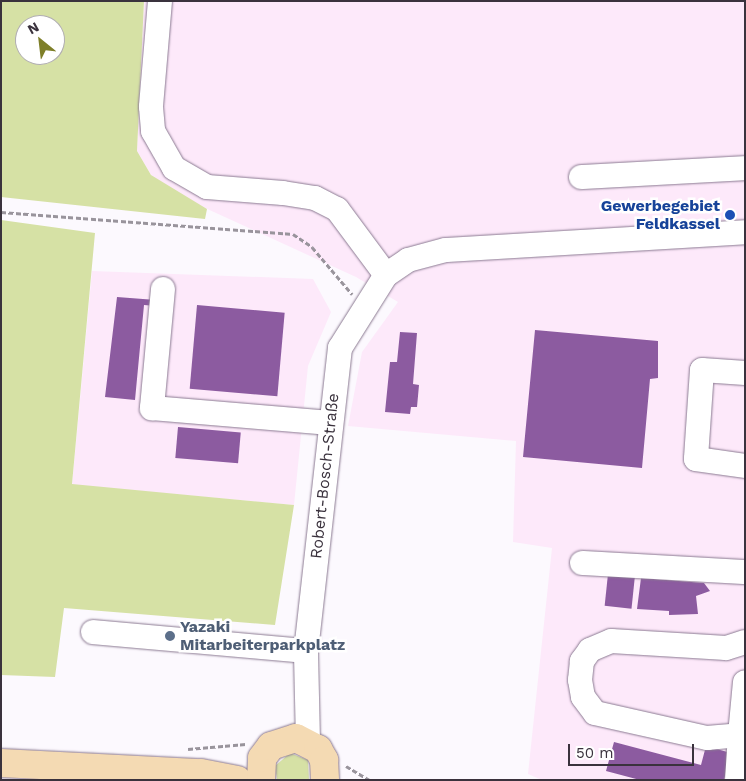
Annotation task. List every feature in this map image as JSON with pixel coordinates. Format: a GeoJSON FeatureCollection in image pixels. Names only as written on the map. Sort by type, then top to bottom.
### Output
{"type":"FeatureCollection","features":[{"type":"Feature","properties":{"kind":"main road"},"geometry":{"type":"LineString","coordinates":[[201,773],[258,760],[295,741],[324,760],[331,777]]}},
{"type":"Feature","properties":{"kind":"main road"},"geometry":{"type":"LineString","coordinates":[[1,763],[201,773],[237,780]]}},
{"type":"Feature","properties":{"kind":"street"},"geometry":{"type":"LineString","coordinates":[[160,1],[151,107],[156,138],[174,168],[207,187],[283,193],[315,198],[337,209],[386,275]]}},
{"type":"Feature","properties":{"kind":"street"},"geometry":{"type":"LineString","coordinates":[[581,177],[745,168]]}},
{"type":"Feature","properties":{"kind":"street","name":"Robert-Bosch-Straße"},"geometry":{"type":"LineString","coordinates":[[295,741],[304,691],[306,650],[330,423],[340,348],[386,275],[408,260],[446,250],[745,232]]}},
{"type":"Feature","properties":{"kind":"street"},"geometry":{"type":"LineString","coordinates":[[163,289],[152,408],[330,423]]}},
{"type":"Feature","properties":{"kind":"street"},"geometry":{"type":"LineString","coordinates":[[745,373],[702,370],[696,459],[745,466]]}},
{"type":"Feature","properties":{"kind":"street"},"geometry":{"type":"LineString","coordinates":[[582,563],[745,572]]}},
{"type":"Feature","properties":{"kind":"street"},"geometry":{"type":"LineString","coordinates":[[93,632],[306,650]]}},
{"type":"Feature","properties":{"kind":"street"},"geometry":{"type":"LineString","coordinates":[[740,735],[686,735],[595,713],[586,702],[580,680],[582,662],[590,650],[611,641],[726,648],[745,642]]}},
{"type":"Feature","properties":{"kind":"street"},"geometry":{"type":"LineString","coordinates":[[737,780],[745,682]]}},
{"type":"Feature","properties":{"kind":"path"},"geometry":{"type":"LineString","coordinates":[[1,212],[293,234],[312,247],[364,309]]}},
{"type":"Feature","properties":{"kind":"path"},"geometry":{"type":"LineString","coordinates":[[183,748],[258,760]]}},
{"type":"Feature","properties":{"kind":"shaded area"},"geometry":{"type":"Polygon","coordinates":[[[144,1],[745,1],[745,780],[542,780],[528,774],[552,548],[513,542],[516,441],[348,426],[362,352],[398,302],[356,277],[181,197],[151,175],[137,151],[144,1]]]}},
{"type":"Feature","properties":{"kind":"shaded area"},"geometry":{"type":"Polygon","coordinates":[[[92,271],[313,279],[331,312],[308,366],[294,505],[72,485],[92,271]]]}},
{"type":"Feature","properties":{"kind":"green space"},"geometry":{"type":"Polygon","coordinates":[[[1,1],[144,1],[137,151],[151,175],[207,209],[205,219],[1,197],[1,1]]]}},
{"type":"Feature","properties":{"kind":"green space"},"geometry":{"type":"Polygon","coordinates":[[[1,220],[95,233],[72,484],[294,505],[275,625],[64,608],[55,677],[1,675],[1,220]]]}},
{"type":"Feature","properties":{"kind":"green space"},"geometry":{"type":"Polygon","coordinates":[[[290,753],[308,760],[309,780],[277,780],[275,766],[290,753]]]}},
{"type":"Feature","properties":{"kind":"building"},"geometry":{"type":"Polygon","coordinates":[[[117,297],[156,300],[156,306],[144,305],[135,400],[105,397],[117,297]]]}},
{"type":"Feature","properties":{"kind":"building"},"geometry":{"type":"Polygon","coordinates":[[[197,305],[285,313],[277,396],[190,389],[197,305]]]}},
{"type":"Feature","properties":{"kind":"building"},"geometry":{"type":"Polygon","coordinates":[[[535,330],[658,341],[658,378],[650,379],[642,468],[523,457],[535,330]]]}},
{"type":"Feature","properties":{"kind":"building"},"geometry":{"type":"Polygon","coordinates":[[[400,332],[417,333],[413,384],[419,385],[417,407],[411,407],[410,414],[385,412],[390,362],[397,362],[400,332]]]}},
{"type":"Feature","properties":{"kind":"building"},"geometry":{"type":"Polygon","coordinates":[[[178,427],[241,432],[238,463],[175,458],[178,427]]]}},
{"type":"Feature","properties":{"kind":"building"},"geometry":{"type":"Polygon","coordinates":[[[608,574],[635,577],[632,609],[605,606],[608,574]]]}},
{"type":"Feature","properties":{"kind":"building"},"geometry":{"type":"Polygon","coordinates":[[[641,578],[704,583],[710,591],[696,596],[698,614],[669,615],[669,611],[637,609],[641,578]]]}},
{"type":"Feature","properties":{"kind":"building"},"geometry":{"type":"Polygon","coordinates":[[[614,742],[701,765],[706,746],[731,753],[724,780],[640,780],[606,771],[614,742]]]}},
{"type":"Feature","properties":{"kind":"place","name":"Gewerbegebiet Feldkassel"},"geometry":{"type":"Point","coordinates":[730,215]}},
{"type":"Feature","properties":{"kind":"place","name":"Yazaki Mitarbeiterparkplatz"},"geometry":{"type":"Point","coordinates":[170,636]}}]}
